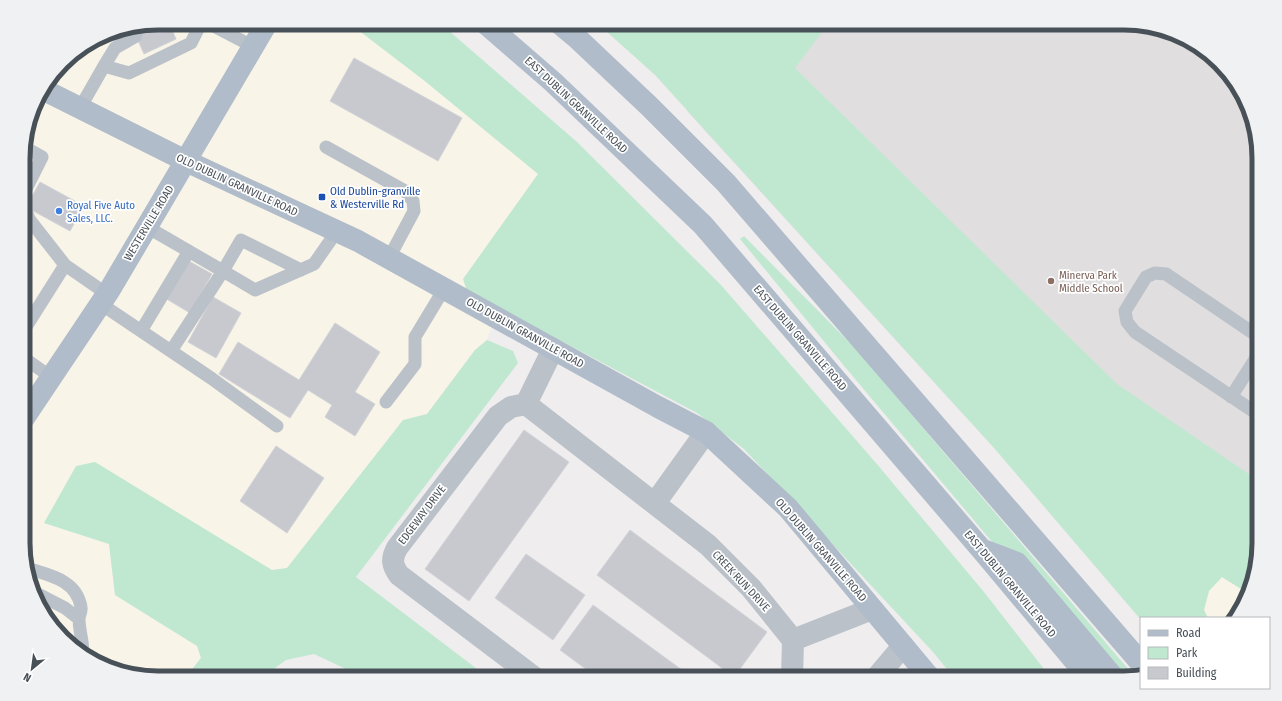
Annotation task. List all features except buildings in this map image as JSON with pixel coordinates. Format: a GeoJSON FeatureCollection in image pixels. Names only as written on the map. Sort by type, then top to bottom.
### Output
{"type":"FeatureCollection","features":[{"type":"Feature","properties":{"kind":"main road","name":"WESTERVILLE ROAD"},"geometry":{"type":"LineString","coordinates":[[30,409],[104,299],[264,30]]}},
{"type":"Feature","properties":{"kind":"main road","name":"EAST DUBLIN GRANVILLE ROAD"},"geometry":{"type":"LineString","coordinates":[[493,30],[553,82],[703,225],[982,550],[1083,671]]}},
{"type":"Feature","properties":{"kind":"main road"},"geometry":{"type":"LineString","coordinates":[[567,30],[726,183],[1140,662]]}},
{"type":"Feature","properties":{"kind":"main road","name":"OLD DUBLIN GRANVILLE ROAD"},"geometry":{"type":"LineString","coordinates":[[49,92],[186,161],[338,232],[389,258],[706,432],[788,508],[924,671]]}},
{"type":"Feature","properties":{"kind":"main road"},"geometry":{"type":"LineString","coordinates":[[982,550],[1017,563],[1108,671]]}},
{"type":"Feature","properties":{"kind":"street"},"geometry":{"type":"LineString","coordinates":[[526,404],[553,349]]}},
{"type":"Feature","properties":{"kind":"street","name":"CREEK RUN DRIVE"},"geometry":{"type":"LineString","coordinates":[[526,404],[708,544],[751,588],[793,640]]}},
{"type":"Feature","properties":{"kind":"street","name":"EDGEWAY DRIVE"},"geometry":{"type":"LineString","coordinates":[[526,404],[511,407],[498,416],[397,548],[392,557],[393,567],[399,575],[526,671]]}},
{"type":"Feature","properties":{"kind":"street"},"geometry":{"type":"LineString","coordinates":[[655,503],[706,432]]}},
{"type":"Feature","properties":{"kind":"street"},"geometry":{"type":"LineString","coordinates":[[792,671],[793,640],[872,609]]}},
{"type":"Feature","properties":{"kind":"street"},"geometry":{"type":"LineString","coordinates":[[882,671],[903,646]]}},
{"type":"Feature","properties":{"kind":"lane"},"geometry":{"type":"LineString","coordinates":[[104,66],[129,73],[191,43],[198,30]]}},
{"type":"Feature","properties":{"kind":"lane"},"geometry":{"type":"LineString","coordinates":[[221,30],[254,47]]}},
{"type":"Feature","properties":{"kind":"lane"},"geometry":{"type":"LineString","coordinates":[[80,108],[115,48],[136,36]]}},
{"type":"Feature","properties":{"kind":"lane"},"geometry":{"type":"LineString","coordinates":[[326,147],[405,191],[413,200],[414,211],[389,258]]}},
{"type":"Feature","properties":{"kind":"lane"},"geometry":{"type":"LineString","coordinates":[[30,150],[42,157],[30,182]]}},
{"type":"Feature","properties":{"kind":"lane"},"geometry":{"type":"LineString","coordinates":[[30,220],[65,265],[141,331],[277,426]]}},
{"type":"Feature","properties":{"kind":"lane"},"geometry":{"type":"LineString","coordinates":[[147,227],[255,290],[314,264],[338,232]]}},
{"type":"Feature","properties":{"kind":"lane"},"geometry":{"type":"LineString","coordinates":[[171,351],[223,271],[241,240],[301,270]]}},
{"type":"Feature","properties":{"kind":"lane"},"geometry":{"type":"LineString","coordinates":[[141,331],[189,251]]}},
{"type":"Feature","properties":{"kind":"lane"},"geometry":{"type":"LineString","coordinates":[[30,320],[65,265]]}},
{"type":"Feature","properties":{"kind":"lane"},"geometry":{"type":"LineString","coordinates":[[1252,332],[1166,274],[1155,273],[1146,277],[1125,311],[1127,322],[1135,332],[1252,411]]}},
{"type":"Feature","properties":{"kind":"lane"},"geometry":{"type":"LineString","coordinates":[[386,402],[415,364],[415,338],[444,289]]}},
{"type":"Feature","properties":{"kind":"lane"},"geometry":{"type":"LineString","coordinates":[[30,362],[52,377]]}},
{"type":"Feature","properties":{"kind":"lane"},"geometry":{"type":"LineString","coordinates":[[1231,397],[1252,364]]}},
{"type":"Feature","properties":{"kind":"lane"},"geometry":{"type":"LineString","coordinates":[[33,570],[61,578],[74,591],[81,607],[79,619],[83,646]]}},
{"type":"Feature","properties":{"kind":"lane"},"geometry":{"type":"LineString","coordinates":[[42,596],[65,608],[79,619]]}},
{"type":"Feature","properties":{"kind":"shaded area"},"geometry":{"type":"Polygon","coordinates":[[[158,30],[358,30],[426,82],[538,174],[463,279],[499,306],[487,340],[475,350],[427,414],[403,421],[287,568],[273,570],[44,523],[109,544],[115,595],[197,646],[201,658],[191,671],[158,671],[133,669],[101,658],[74,639],[62,627],[47,607],[34,576],[30,543],[30,150],[34,125],[43,101],[56,80],[74,62],[101,43],[125,34],[158,30]]]}},
{"type":"Feature","properties":{"kind":"shaded area","name":"Minerva Park Middle School"},"geometry":{"type":"Polygon","coordinates":[[[748,30],[1124,30],[1149,32],[1165,37],[1181,43],[1202,56],[1226,80],[1235,94],[1248,125],[1251,141],[1252,543],[1248,576],[1243,590],[963,414],[687,111],[748,30]]]}},
{"type":"Feature","properties":{"kind":"shaded area"},"geometry":{"type":"Polygon","coordinates":[[[1222,577],[1243,590],[1239,600],[1228,617],[1208,617],[1204,610],[1209,591],[1222,577]]]}},
{"type":"Feature","properties":{"kind":"green space"},"geometry":{"type":"Polygon","coordinates":[[[358,30],[448,30],[577,142],[721,285],[876,463],[984,592],[1046,671],[948,671],[933,652],[744,449],[697,413],[467,291],[463,279],[538,174],[426,82],[358,30]]]}},
{"type":"Feature","properties":{"kind":"green space"},"geometry":{"type":"Polygon","coordinates":[[[605,30],[824,30],[795,68],[1117,384],[1252,476],[1251,560],[1248,576],[1243,590],[1222,577],[1209,591],[1204,610],[1208,617],[1140,617],[1140,619],[994,448],[655,75],[605,30]]]}},
{"type":"Feature","properties":{"kind":"green space"},"geometry":{"type":"Polygon","coordinates":[[[744,236],[854,347],[1130,671],[1115,671],[993,543],[740,239],[744,236]]]}},
{"type":"Feature","properties":{"kind":"green space"},"geometry":{"type":"Polygon","coordinates":[[[487,340],[513,351],[518,363],[356,577],[480,671],[350,671],[314,654],[286,660],[271,671],[191,671],[201,658],[197,646],[115,595],[109,544],[44,523],[76,466],[95,462],[272,570],[287,568],[403,420],[427,414],[475,350],[487,340]]]}},
{"type":"Feature","properties":{"kind":"place","name":"Old Dublin-granville & Westerville Rd"},"geometry":{"type":"Point","coordinates":[322,197]}},
{"type":"Feature","properties":{"kind":"place","name":"Royal Five Auto Sales, LLC."},"geometry":{"type":"Point","coordinates":[59,211]}},
{"type":"Feature","properties":{"kind":"place","name":"Minerva Park Middle School"},"geometry":{"type":"Point","coordinates":[1051,281]}}]}
